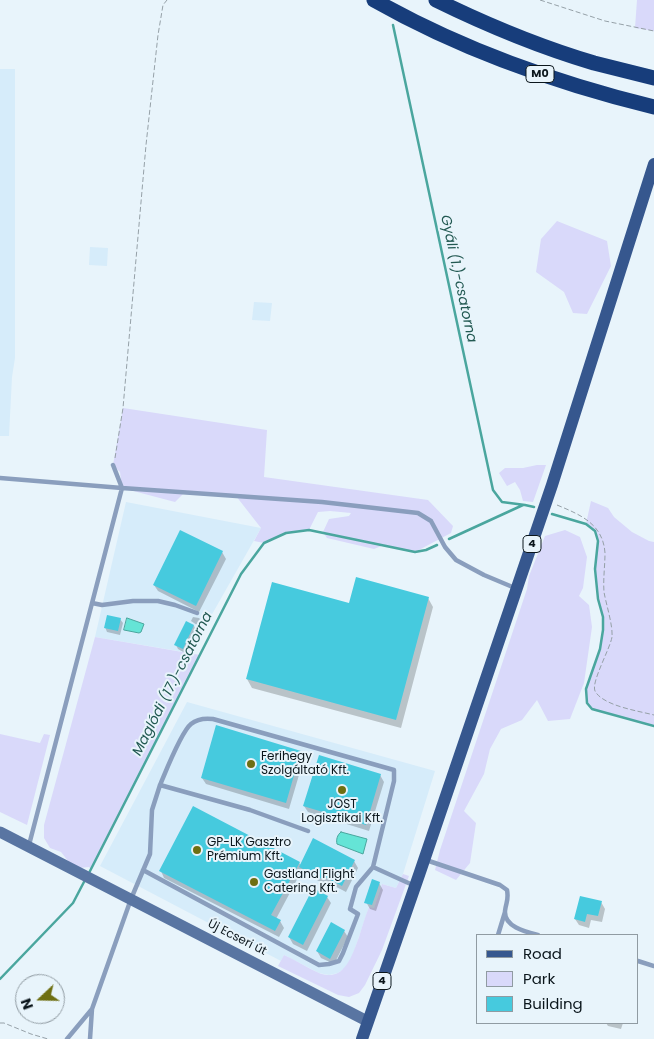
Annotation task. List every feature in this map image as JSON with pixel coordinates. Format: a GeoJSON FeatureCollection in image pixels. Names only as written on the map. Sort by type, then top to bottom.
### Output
{"type":"FeatureCollection","features":[{"type":"Feature","properties":{"kind":"highway","name":"M0"},"geometry":{"type":"LineString","coordinates":[[374,0],[464,45],[527,70],[649,106]]}},
{"type":"Feature","properties":{"kind":"highway","name":"M0"},"geometry":{"type":"LineString","coordinates":[[436,0],[486,23],[548,47],[593,62],[653,78]]}},
{"type":"Feature","properties":{"kind":"main road","name":"4"},"geometry":{"type":"LineString","coordinates":[[362,1039],[552,485],[654,164]]}},
{"type":"Feature","properties":{"kind":"main road"},"geometry":{"type":"LineString","coordinates":[[0,832],[29,847]]}},
{"type":"Feature","properties":{"kind":"main road","name":"Új Ecseri út"},"geometry":{"type":"LineString","coordinates":[[29,847],[367,1021]]}},
{"type":"Feature","properties":{"kind":"lane"},"geometry":{"type":"LineString","coordinates":[[29,847],[122,488],[113,465]]}},
{"type":"Feature","properties":{"kind":"lane"},"geometry":{"type":"LineString","coordinates":[[0,478],[322,502],[418,512],[431,521],[445,548],[456,560],[516,589]]}},
{"type":"Feature","properties":{"kind":"lane"},"geometry":{"type":"LineString","coordinates":[[92,603],[102,605],[133,601],[158,601],[175,604],[197,613]]}},
{"type":"Feature","properties":{"kind":"lane"},"geometry":{"type":"LineString","coordinates":[[90,1039],[92,1009],[131,899],[143,870],[150,854],[152,810],[160,785],[182,735],[192,722],[206,718],[214,719],[394,770],[394,781],[373,867],[356,887],[350,909],[358,914],[344,953],[339,961],[319,965],[143,870]]}},
{"type":"Feature","properties":{"kind":"lane"},"geometry":{"type":"LineString","coordinates":[[160,785],[250,810],[308,831]]}},
{"type":"Feature","properties":{"kind":"lane"},"geometry":{"type":"LineString","coordinates":[[424,860],[500,885],[507,890],[508,898],[498,934]]}},
{"type":"Feature","properties":{"kind":"lane"},"geometry":{"type":"LineString","coordinates":[[373,867],[415,886]]}},
{"type":"Feature","properties":{"kind":"lane"},"geometry":{"type":"LineString","coordinates":[[505,912],[510,924],[522,931],[534,934]]}},
{"type":"Feature","properties":{"kind":"lane"},"geometry":{"type":"LineString","coordinates":[[639,961],[654,966]]}},
{"type":"Feature","properties":{"kind":"lane"},"geometry":{"type":"LineString","coordinates":[[67,1039],[92,1009]]}},
{"type":"Feature","properties":{"kind":"path"},"geometry":{"type":"LineString","coordinates":[[113,465],[123,408],[146,145],[158,35],[163,5],[167,0]]}},
{"type":"Feature","properties":{"kind":"path"},"geometry":{"type":"LineString","coordinates":[[540,0],[605,21],[654,31]]}},
{"type":"Feature","properties":{"kind":"path"},"geometry":{"type":"LineString","coordinates":[[552,504],[572,512],[595,526],[602,538],[604,590],[612,635],[597,676],[594,687],[596,692],[613,704],[654,715]]}},
{"type":"Feature","properties":{"kind":"path"},"geometry":{"type":"LineString","coordinates":[[0,1023],[48,1039]]}},
{"type":"Feature","properties":{"kind":"shaded area"},"geometry":{"type":"Polygon","coordinates":[[[0,69],[15,69],[15,358],[12,377],[9,436],[0,436],[0,69]]]}},
{"type":"Feature","properties":{"kind":"shaded area"},"geometry":{"type":"Polygon","coordinates":[[[90,247],[108,248],[107,266],[89,265],[90,247]]]}},
{"type":"Feature","properties":{"kind":"shaded area"},"geometry":{"type":"Polygon","coordinates":[[[254,302],[272,303],[270,321],[252,320],[254,302]]]}},
{"type":"Feature","properties":{"kind":"shaded area"},"geometry":{"type":"Polygon","coordinates":[[[126,502],[261,528],[190,653],[95,637],[126,502]]]}},
{"type":"Feature","properties":{"kind":"shaded area"},"geometry":{"type":"Polygon","coordinates":[[[127,618],[144,624],[141,632],[124,630],[127,618]]]}},
{"type":"Feature","properties":{"kind":"shaded area"},"geometry":{"type":"Polygon","coordinates":[[[187,702],[435,771],[403,874],[396,888],[382,884],[374,909],[369,907],[351,960],[338,973],[329,975],[319,973],[284,955],[281,961],[100,866],[187,702]]]}},
{"type":"Feature","properties":{"kind":"shaded area"},"geometry":{"type":"Polygon","coordinates":[[[341,832],[367,839],[363,854],[337,844],[337,838],[341,832]]]}},
{"type":"Feature","properties":{"kind":"green space"},"geometry":{"type":"Polygon","coordinates":[[[637,0],[654,0],[654,31],[635,28],[637,0]]]}},
{"type":"Feature","properties":{"kind":"green space"},"geometry":{"type":"Polygon","coordinates":[[[557,221],[607,241],[611,266],[587,314],[573,313],[564,292],[536,272],[541,239],[557,221]]]}},
{"type":"Feature","properties":{"kind":"green space"},"geometry":{"type":"Polygon","coordinates":[[[123,408],[267,430],[264,477],[428,500],[453,526],[451,533],[415,552],[384,545],[374,549],[327,538],[323,532],[329,519],[349,516],[351,513],[330,511],[318,512],[309,530],[286,533],[264,543],[254,541],[261,528],[236,496],[185,492],[175,502],[122,488],[120,472],[113,465],[123,408]]]}},
{"type":"Feature","properties":{"kind":"green space"},"geometry":{"type":"Polygon","coordinates":[[[546,465],[533,502],[523,501],[520,490],[515,482],[507,486],[499,473],[505,468],[523,468],[546,465]]]}},
{"type":"Feature","properties":{"kind":"green space"},"geometry":{"type":"Polygon","coordinates":[[[591,501],[608,508],[614,517],[632,532],[654,542],[654,726],[592,709],[587,703],[586,689],[600,649],[603,630],[603,617],[598,599],[595,569],[598,541],[595,531],[586,524],[591,501]]]}},
{"type":"Feature","properties":{"kind":"green space"},"geometry":{"type":"Polygon","coordinates":[[[565,530],[580,537],[587,557],[583,588],[579,596],[589,605],[592,627],[584,683],[570,719],[548,721],[537,700],[522,720],[501,729],[490,749],[484,774],[464,811],[476,823],[470,863],[456,880],[435,870],[440,850],[527,589],[529,576],[545,536],[565,530]]]}},
{"type":"Feature","properties":{"kind":"green space"},"geometry":{"type":"Polygon","coordinates":[[[95,637],[200,655],[91,869],[89,867],[79,868],[68,861],[61,852],[50,848],[44,838],[44,825],[95,637]]]}},
{"type":"Feature","properties":{"kind":"green space"},"geometry":{"type":"Polygon","coordinates":[[[0,734],[40,743],[44,734],[50,735],[27,825],[0,812],[0,734]]]}},
{"type":"Feature","properties":{"kind":"green space"},"geometry":{"type":"Polygon","coordinates":[[[403,874],[409,876],[382,950],[365,985],[359,993],[349,997],[338,995],[278,966],[284,955],[319,973],[328,975],[341,971],[350,959],[369,907],[374,908],[382,884],[396,888],[403,874]]]}},
{"type":"Feature","properties":{"kind":"building"},"geometry":{"type":"Polygon","coordinates":[[[180,530],[223,551],[196,606],[153,585],[180,530]]]}},
{"type":"Feature","properties":{"kind":"building"},"geometry":{"type":"Polygon","coordinates":[[[356,577],[429,597],[396,720],[246,679],[272,582],[349,603],[356,577]]]}},
{"type":"Feature","properties":{"kind":"building"},"geometry":{"type":"Polygon","coordinates":[[[107,615],[121,618],[118,631],[104,628],[107,615]]]}},
{"type":"Feature","properties":{"kind":"building"},"geometry":{"type":"Polygon","coordinates":[[[186,621],[194,625],[183,649],[174,645],[186,621]]]}},
{"type":"Feature","properties":{"kind":"building","name":"Ferihegy Szolgáltató Kft."},"geometry":{"type":"Polygon","coordinates":[[[216,725],[301,751],[286,803],[201,778],[216,725]]]}},
{"type":"Feature","properties":{"kind":"building","name":"JOST Logisztikai Kft."},"geometry":{"type":"Polygon","coordinates":[[[319,755],[381,774],[366,825],[303,806],[319,755]]]}},
{"type":"Feature","properties":{"kind":"building"},"geometry":{"type":"Polygon","coordinates":[[[193,806],[300,862],[271,915],[281,920],[275,931],[159,871],[193,806]]]}},
{"type":"Feature","properties":{"kind":"building"},"geometry":{"type":"Polygon","coordinates":[[[313,838],[355,860],[342,886],[323,876],[322,879],[299,867],[313,838]]]}},
{"type":"Feature","properties":{"kind":"building"},"geometry":{"type":"Polygon","coordinates":[[[372,879],[380,882],[372,905],[364,903],[372,879]]]}},
{"type":"Feature","properties":{"kind":"building"},"geometry":{"type":"Polygon","coordinates":[[[313,888],[328,896],[303,945],[288,937],[313,888]]]}},
{"type":"Feature","properties":{"kind":"building"},"geometry":{"type":"Polygon","coordinates":[[[580,896],[602,901],[598,916],[587,914],[585,922],[574,919],[580,896]]]}},
{"type":"Feature","properties":{"kind":"building"},"geometry":{"type":"Polygon","coordinates":[[[331,922],[345,930],[330,959],[316,951],[331,922]]]}},
{"type":"Feature","properties":{"kind":"waterway","name":"Gyáli (1.)-csatorna"},"geometry":{"type":"LineString","coordinates":[[393,25],[493,490],[502,502],[534,507]]}},
{"type":"Feature","properties":{"kind":"waterway","name":"Maglódi (17.)-csatorna"},"geometry":{"type":"LineString","coordinates":[[449,539],[523,505]]}},
{"type":"Feature","properties":{"kind":"waterway","name":"Gyáli (1.)-csatorna"},"geometry":{"type":"LineString","coordinates":[[552,514],[586,524],[595,531],[598,541],[595,569],[598,599],[603,617],[603,630],[600,649],[586,689],[587,703],[592,709],[654,726]]}},
{"type":"Feature","properties":{"kind":"waterway","name":"Maglódi (17.)-csatorna"},"geometry":{"type":"LineString","coordinates":[[89,873],[241,574],[264,543],[286,533],[309,530],[415,552],[437,545]]}},
{"type":"Feature","properties":{"kind":"waterway","name":"Maglódi (17.)-csatorna"},"geometry":{"type":"LineString","coordinates":[[0,979],[73,903],[85,880]]}},
{"type":"Feature","properties":{"kind":"place","name":"Ferihegy Szolgáltató Kft."},"geometry":{"type":"Point","coordinates":[251,764]}},
{"type":"Feature","properties":{"kind":"place","name":"JOST Logisztikai Kft."},"geometry":{"type":"Point","coordinates":[342,790]}},
{"type":"Feature","properties":{"kind":"place","name":"GP-LK Gasztro Prémium Kft."},"geometry":{"type":"Point","coordinates":[197,850]}},
{"type":"Feature","properties":{"kind":"place","name":"Gastland Flight Catering Kft."},"geometry":{"type":"Point","coordinates":[254,882]}}]}
